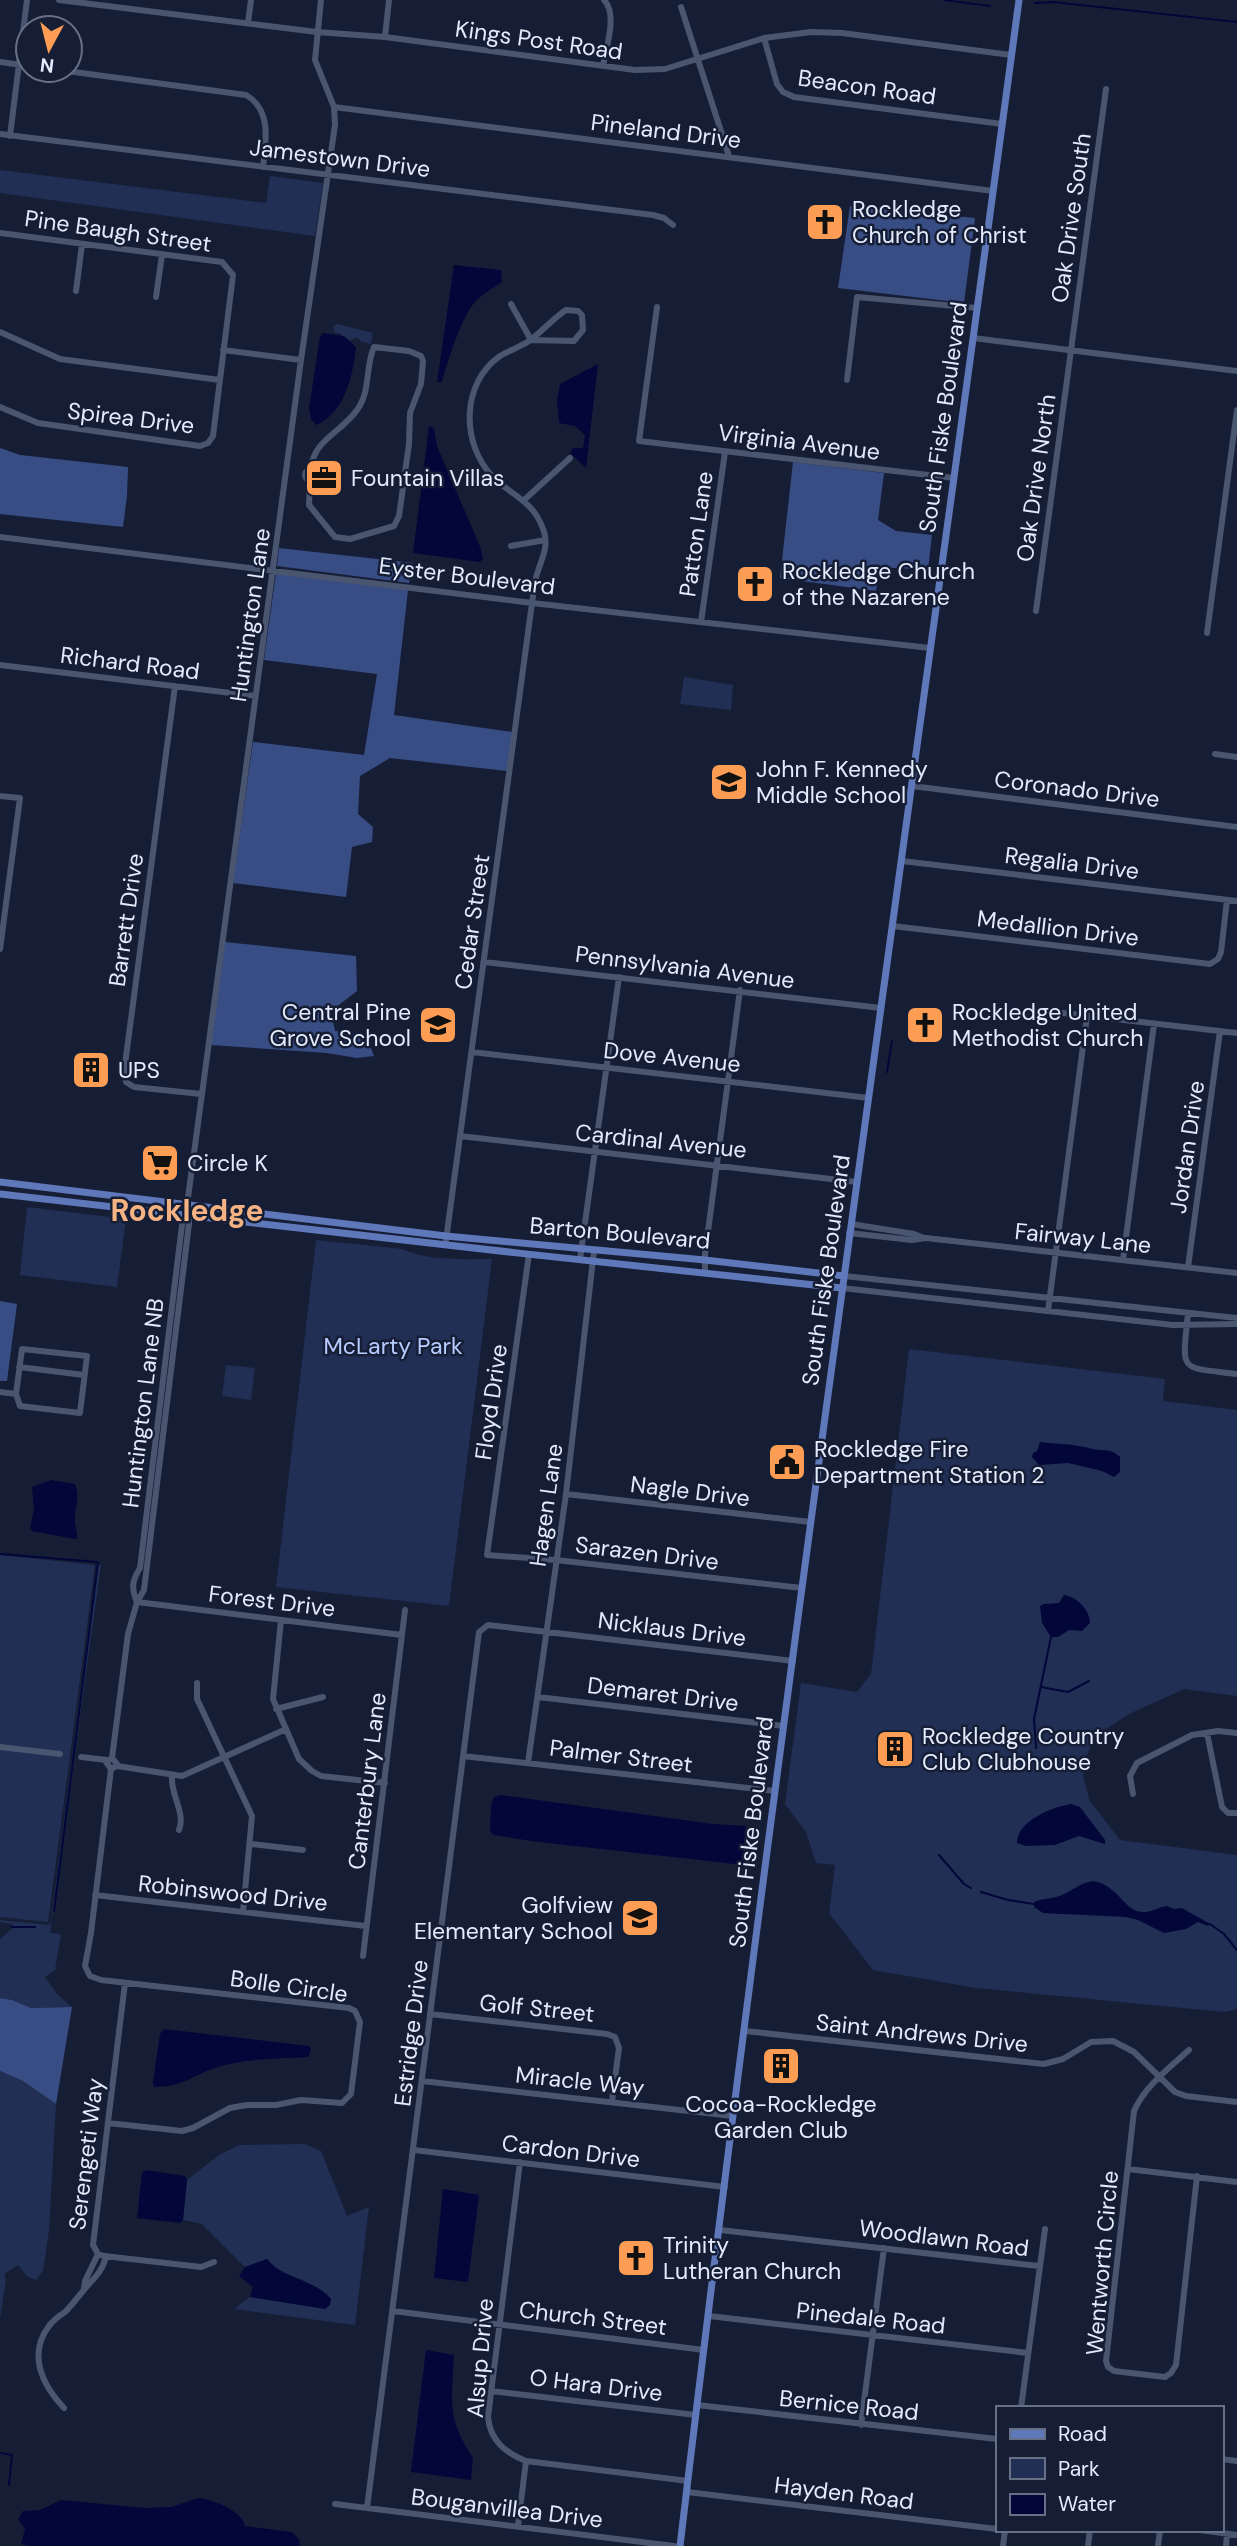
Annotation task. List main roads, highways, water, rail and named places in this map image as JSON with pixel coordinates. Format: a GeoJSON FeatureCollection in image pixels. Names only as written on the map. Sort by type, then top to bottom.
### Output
{"type":"FeatureCollection","features":[{"type":"Feature","properties":{"kind":"main road","name":"South Fiske Boulevard"},"geometry":{"type":"LineString","coordinates":[[680,2546],[733,2116],[849,1233],[1018,0]]}},
{"type":"Feature","properties":{"kind":"main road","name":"Barton Boulevard"},"geometry":{"type":"LineString","coordinates":[[0,1182],[446,1237],[705,1260],[844,1276]]}},
{"type":"Feature","properties":{"kind":"main road"},"geometry":{"type":"LineString","coordinates":[[82,1204],[83,1192]]}},
{"type":"Feature","properties":{"kind":"main road","name":"Barton Boulevard"},"geometry":{"type":"LineString","coordinates":[[0,1194],[446,1247],[593,1260],[842,1288]]}},
{"type":"Feature","properties":{"kind":"main road"},"geometry":{"type":"LineString","coordinates":[[271,1226],[272,1216]]}},
{"type":"Feature","properties":{"kind":"main road"},"geometry":{"type":"LineString","coordinates":[[746,1278],[757,1274],[763,1266]]}},
{"type":"Feature","properties":{"kind":"water"},"geometry":{"type":"Polygon","coordinates":[[[454,265],[501,270],[502,282],[480,297],[469,310],[455,340],[442,382],[437,382],[454,265]]]}},
{"type":"Feature","properties":{"kind":"water"},"geometry":{"type":"Polygon","coordinates":[[[323,333],[344,336],[356,347],[350,381],[341,402],[334,412],[316,425],[311,419],[309,408],[320,337],[323,333]]]}},
{"type":"Feature","properties":{"kind":"water"},"geometry":{"type":"Polygon","coordinates":[[[598,364],[586,468],[570,453],[573,448],[583,448],[585,435],[575,426],[559,423],[557,400],[560,384],[598,364]]]}},
{"type":"Feature","properties":{"kind":"water"},"geometry":{"type":"Polygon","coordinates":[[[429,426],[434,428],[437,446],[481,549],[483,559],[480,562],[413,553],[429,426]]]}},
{"type":"Feature","properties":{"kind":"water"},"geometry":{"type":"Polygon","coordinates":[[[1040,1442],[1113,1452],[1120,1457],[1120,1472],[1114,1477],[1102,1471],[1068,1463],[1039,1465],[1032,1457],[1040,1442]]]}},
{"type":"Feature","properties":{"kind":"water"},"geometry":{"type":"Polygon","coordinates":[[[51,1480],[75,1484],[75,1539],[32,1531],[30,1528],[34,1509],[32,1487],[51,1480]]]}},
{"type":"Feature","properties":{"kind":"water"},"geometry":{"type":"Polygon","coordinates":[[[1064,1595],[1081,1604],[1090,1623],[1082,1631],[1069,1630],[1058,1637],[1051,1637],[1042,1623],[1040,1606],[1059,1603],[1064,1595]]]}},
{"type":"Feature","properties":{"kind":"water"},"geometry":{"type":"Polygon","coordinates":[[[500,1795],[713,1824],[746,1826],[746,1862],[743,1865],[493,1835],[490,1831],[491,1805],[494,1797],[500,1795]]]}},
{"type":"Feature","properties":{"kind":"water"},"geometry":{"type":"Polygon","coordinates":[[[1071,1804],[1080,1807],[1105,1840],[1105,1844],[1079,1836],[1055,1845],[1026,1846],[1017,1843],[1023,1828],[1037,1816],[1071,1804]]]}},
{"type":"Feature","properties":{"kind":"water"},"geometry":{"type":"Polygon","coordinates":[[[1093,1881],[1109,1888],[1132,1909],[1148,1912],[1167,1906],[1182,1908],[1210,1924],[1208,1926],[1198,1922],[1186,1929],[1164,1933],[1126,1917],[1043,1913],[1034,1907],[1034,1902],[1059,1896],[1093,1881]]]}},
{"type":"Feature","properties":{"kind":"water"},"geometry":{"type":"Polygon","coordinates":[[[164,2029],[309,2046],[311,2050],[308,2057],[232,2063],[174,2085],[154,2087],[160,2034],[164,2029]]]}},
{"type":"Feature","properties":{"kind":"water"},"geometry":{"type":"Polygon","coordinates":[[[146,2170],[185,2176],[187,2180],[183,2220],[180,2223],[137,2218],[142,2173],[146,2170]]]}},
{"type":"Feature","properties":{"kind":"water"},"geometry":{"type":"Polygon","coordinates":[[[443,2189],[479,2195],[468,2282],[434,2278],[443,2189]]]}},
{"type":"Feature","properties":{"kind":"water"},"geometry":{"type":"Polygon","coordinates":[[[267,2259],[282,2271],[324,2292],[331,2299],[330,2305],[325,2309],[250,2297],[253,2287],[239,2276],[245,2267],[267,2259]]]}},
{"type":"Feature","properties":{"kind":"water"},"geometry":{"type":"Polygon","coordinates":[[[426,2350],[454,2355],[453,2408],[458,2431],[473,2458],[471,2480],[411,2472],[426,2350]]]}},
{"type":"Feature","properties":{"kind":"water"},"geometry":{"type":"Polygon","coordinates":[[[199,2498],[233,2511],[243,2520],[245,2526],[292,2532],[299,2539],[300,2546],[21,2544],[25,2529],[18,2519],[23,2511],[40,2510],[61,2500],[145,2508],[171,2507],[199,2498]]]}},
{"type":"Feature","properties":{"kind":"waterway"},"geometry":{"type":"LineString","coordinates":[[944,0],[990,6]]}},
{"type":"Feature","properties":{"kind":"waterway"},"geometry":{"type":"LineString","coordinates":[[1035,3],[1053,2],[1237,22]]}},
{"type":"Feature","properties":{"kind":"waterway"},"geometry":{"type":"LineString","coordinates":[[887,1072],[892,1041]]}},
{"type":"Feature","properties":{"kind":"waterway"},"geometry":{"type":"LineString","coordinates":[[0,1554],[98,1562],[54,1911]]}},
{"type":"Feature","properties":{"kind":"waterway"},"geometry":{"type":"LineString","coordinates":[[1036,1748],[1034,1719],[1051,1637]]}},
{"type":"Feature","properties":{"kind":"waterway"},"geometry":{"type":"LineString","coordinates":[[1041,1687],[1068,1692],[1089,1681]]}},
{"type":"Feature","properties":{"kind":"waterway"},"geometry":{"type":"LineString","coordinates":[[939,1855],[964,1884],[971,1888]]}},
{"type":"Feature","properties":{"kind":"waterway"},"geometry":{"type":"LineString","coordinates":[[981,1892],[1034,1904]]}},
{"type":"Feature","properties":{"kind":"waterway"},"geometry":{"type":"LineString","coordinates":[[1210,1924],[1224,1934],[1237,1950]]}},
{"type":"Feature","properties":{"kind":"waterway"},"geometry":{"type":"LineString","coordinates":[[12,1927],[35,1927]]}},
{"type":"Feature","properties":{"kind":"waterway"},"geometry":{"type":"LineString","coordinates":[[0,2453],[12,2455],[9,2485]]}},
{"type":"Feature","properties":{"kind":"place","name":"Rockledge Church of Christ"},"geometry":{"type":"Point","coordinates":[825,222]}},
{"type":"Feature","properties":{"kind":"place","name":"Fountain Villas"},"geometry":{"type":"Point","coordinates":[324,478]}},
{"type":"Feature","properties":{"kind":"place","name":"Rockledge Church of the Nazarene"},"geometry":{"type":"Point","coordinates":[755,584]}},
{"type":"Feature","properties":{"kind":"place","name":"John F. Kennedy Middle School"},"geometry":{"type":"Point","coordinates":[729,782]}},
{"type":"Feature","properties":{"kind":"place","name":"Central Pine Grove School"},"geometry":{"type":"Point","coordinates":[438,1025]}},
{"type":"Feature","properties":{"kind":"place","name":"Rockledge United Methodist Church"},"geometry":{"type":"Point","coordinates":[925,1025]}},
{"type":"Feature","properties":{"kind":"place","name":"UPS"},"geometry":{"type":"Point","coordinates":[91,1070]}},
{"type":"Feature","properties":{"kind":"place","name":"Circle K"},"geometry":{"type":"Point","coordinates":[160,1163]}},
{"type":"Feature","properties":{"kind":"place","name":"Rockledge Fire Department Station 2"},"geometry":{"type":"Point","coordinates":[787,1462]}},
{"type":"Feature","properties":{"kind":"place","name":"Rockledge Country Club Clubhouse"},"geometry":{"type":"Point","coordinates":[895,1749]}},
{"type":"Feature","properties":{"kind":"place","name":"Golfview Elementary School"},"geometry":{"type":"Point","coordinates":[640,1918]}},
{"type":"Feature","properties":{"kind":"place","name":"Cocoa-Rockledge Garden Club"},"geometry":{"type":"Point","coordinates":[781,2066]}},
{"type":"Feature","properties":{"kind":"place","name":"Trinity Lutheran Church"},"geometry":{"type":"Point","coordinates":[636,2258]}},
{"type":"Feature","properties":{"kind":"district","name":"Rockledge"},"geometry":{"type":"Point","coordinates":[187,1211]}},
{"type":"Feature","properties":{"kind":"park label","name":"McLarty Park"},"geometry":{"type":"Point","coordinates":[393,1346]}}]}
